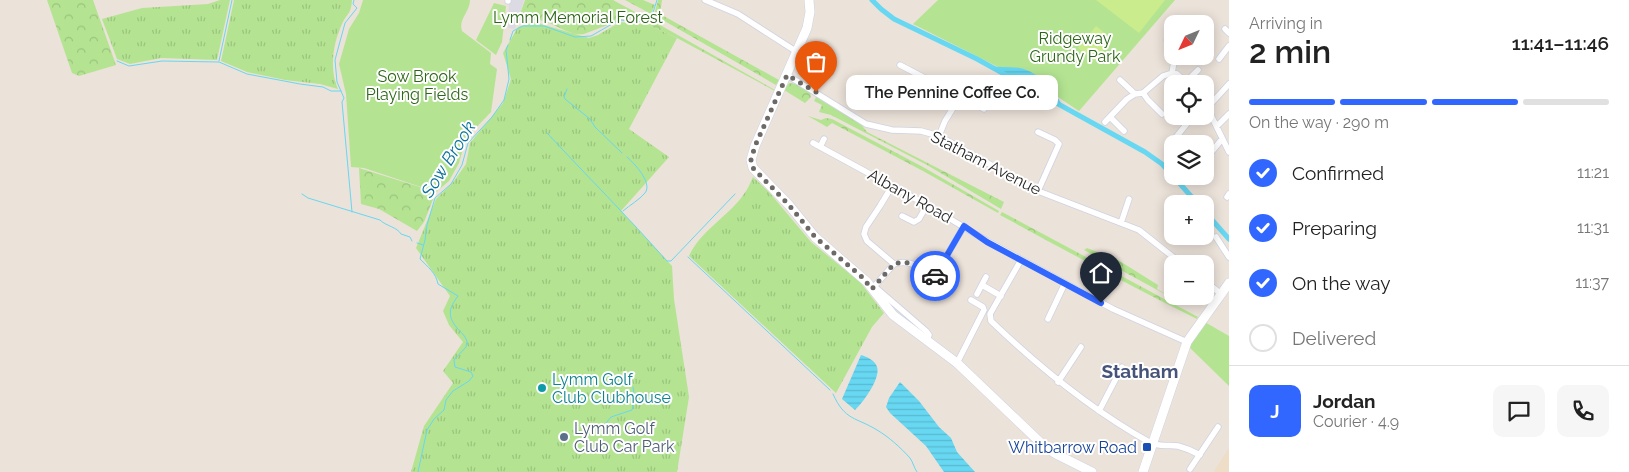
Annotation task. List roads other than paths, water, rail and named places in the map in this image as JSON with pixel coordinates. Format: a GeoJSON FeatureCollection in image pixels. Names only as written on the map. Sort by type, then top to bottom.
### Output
{"type":"FeatureCollection","features":[{"type":"Feature","properties":{"kind":"street"},"geometry":{"type":"LineString","coordinates":[[705,0],[738,14],[797,52]]}},
{"type":"Feature","properties":{"kind":"street"},"geometry":{"type":"LineString","coordinates":[[809,0],[810,20],[755,146],[751,160],[753,168],[789,205],[815,237],[874,288],[893,316],[957,363],[1044,446],[1092,472]]}},
{"type":"Feature","properties":{"kind":"street"},"geometry":{"type":"LineString","coordinates":[[1219,59],[1229,46]]}},
{"type":"Feature","properties":{"kind":"street"},"geometry":{"type":"LineString","coordinates":[[900,65],[984,109]]}},
{"type":"Feature","properties":{"kind":"street"},"geometry":{"type":"LineString","coordinates":[[1172,73],[1174,65]]}},
{"type":"Feature","properties":{"kind":"street"},"geometry":{"type":"LineString","coordinates":[[1194,75],[1198,70]]}},
{"type":"Feature","properties":{"kind":"street"},"geometry":{"type":"LineString","coordinates":[[1105,122],[1123,102],[1135,94],[1143,93],[1163,76],[1172,73],[1178,75]]}},
{"type":"Feature","properties":{"kind":"street","name":"Statham Avenue"},"geometry":{"type":"LineString","coordinates":[[787,75],[866,124],[880,128],[921,131],[939,136],[1038,190],[1139,230],[1171,255]]}},
{"type":"Feature","properties":{"kind":"street"},"geometry":{"type":"LineString","coordinates":[[1120,80],[1135,94]]}},
{"type":"Feature","properties":{"kind":"street"},"geometry":{"type":"LineString","coordinates":[[1214,99],[1229,84]]}},
{"type":"Feature","properties":{"kind":"street"},"geometry":{"type":"LineString","coordinates":[[1143,93],[1162,114]]}},
{"type":"Feature","properties":{"kind":"street"},"geometry":{"type":"LineString","coordinates":[[939,136],[945,121],[960,96]]}},
{"type":"Feature","properties":{"kind":"street"},"geometry":{"type":"LineString","coordinates":[[1217,126],[1229,114]]}},
{"type":"Feature","properties":{"kind":"street"},"geometry":{"type":"LineString","coordinates":[[1110,117],[1124,131]]}},
{"type":"Feature","properties":{"kind":"street"},"geometry":{"type":"LineString","coordinates":[[1214,121],[1229,152]]}},
{"type":"Feature","properties":{"kind":"street"},"geometry":{"type":"LineString","coordinates":[[1178,135],[1186,125]]}},
{"type":"Feature","properties":{"kind":"street"},"geometry":{"type":"LineString","coordinates":[[1038,132],[1056,140],[1060,144],[1038,190]]}},
{"type":"Feature","properties":{"kind":"street"},"geometry":{"type":"LineString","coordinates":[[820,147],[824,139]]}},
{"type":"Feature","properties":{"kind":"street"},"geometry":{"type":"LineString","coordinates":[[1214,149],[1222,139]]}},
{"type":"Feature","properties":{"kind":"street","name":"Albany Road"},"geometry":{"type":"LineString","coordinates":[[812,144],[927,205],[964,226],[987,242],[1113,310],[1187,342]]}},
{"type":"Feature","properties":{"kind":"street"},"geometry":{"type":"LineString","coordinates":[[892,186],[866,227],[864,234],[867,241],[894,264]]}},
{"type":"Feature","properties":{"kind":"street"},"geometry":{"type":"LineString","coordinates":[[1121,223],[1129,199]]}},
{"type":"Feature","properties":{"kind":"street"},"geometry":{"type":"LineString","coordinates":[[902,216],[911,221],[917,220],[927,205]]}},
{"type":"Feature","properties":{"kind":"street"},"geometry":{"type":"LineString","coordinates":[[874,288],[894,264],[912,263],[935,276],[964,226]]}},
{"type":"Feature","properties":{"kind":"street"},"geometry":{"type":"LineString","coordinates":[[1216,237],[1229,257]]}},
{"type":"Feature","properties":{"kind":"street"},"geometry":{"type":"LineString","coordinates":[[1022,260],[990,314],[991,321],[1058,382],[1099,411],[1152,444],[1162,447],[1180,447],[1200,455]]}},
{"type":"Feature","properties":{"kind":"street"},"geometry":{"type":"LineString","coordinates":[[977,294],[986,277]]}},
{"type":"Feature","properties":{"kind":"street"},"geometry":{"type":"LineString","coordinates":[[1048,319],[1065,283]]}},
{"type":"Feature","properties":{"kind":"street"},"geometry":{"type":"LineString","coordinates":[[1143,472],[1187,342],[1226,288],[1214,284]]}},
{"type":"Feature","properties":{"kind":"street"},"geometry":{"type":"LineString","coordinates":[[982,285],[1001,296]]}},
{"type":"Feature","properties":{"kind":"street"},"geometry":{"type":"LineString","coordinates":[[957,363],[984,310],[983,307],[971,300]]}},
{"type":"Feature","properties":{"kind":"street"},"geometry":{"type":"LineString","coordinates":[[1058,382],[1081,346]]}},
{"type":"Feature","properties":{"kind":"street"},"geometry":{"type":"LineString","coordinates":[[1099,411],[1122,367]]}},
{"type":"Feature","properties":{"kind":"street"},"geometry":{"type":"LineString","coordinates":[[1190,469],[1200,455],[1209,435],[1218,426]]}},
{"type":"Feature","properties":{"kind":"water"},"geometry":{"type":"Polygon","coordinates":[[[988,66],[1020,68],[1037,75],[1056,95],[1063,107],[988,66]]]}},
{"type":"Feature","properties":{"kind":"water"},"geometry":{"type":"Polygon","coordinates":[[[861,355],[874,362],[878,372],[874,384],[855,410],[842,399],[861,355]]]}},
{"type":"Feature","properties":{"kind":"water"},"geometry":{"type":"Polygon","coordinates":[[[900,382],[951,438],[957,452],[975,472],[944,472],[926,446],[890,413],[886,407],[889,398],[900,382]]]}},
{"type":"Feature","properties":{"kind":"waterway"},"geometry":{"type":"LineString","coordinates":[[219,61],[232,0]]}},
{"type":"Feature","properties":{"kind":"waterway"},"geometry":{"type":"LineString","coordinates":[[352,212],[342,102],[344,98],[337,82],[335,60],[345,23],[357,8],[353,4],[354,0]]}},
{"type":"Feature","properties":{"kind":"waterway","name":"Sow Brook"},"geometry":{"type":"LineString","coordinates":[[510,40],[513,31],[523,26],[544,26],[575,37],[591,36],[619,20],[650,22],[657,0]]}},
{"type":"Feature","properties":{"kind":"waterway"},"geometry":{"type":"LineString","coordinates":[[872,0],[894,19],[977,59],[1145,152],[1164,166]]}},
{"type":"Feature","properties":{"kind":"waterway","name":"Sow Brook"},"geometry":{"type":"LineString","coordinates":[[418,472],[427,430],[434,419],[444,410],[446,400],[453,391],[469,381],[473,376],[471,372],[455,367],[454,360],[466,347],[467,341],[454,324],[450,312],[458,296],[438,284],[434,273],[420,259],[427,225],[435,198],[451,184],[462,165],[468,143],[492,117],[504,100],[509,79],[506,50],[508,45]]}},
{"type":"Feature","properties":{"kind":"waterway"},"geometry":{"type":"LineString","coordinates":[[117,61],[129,66],[162,61],[219,62],[247,74],[323,87],[331,91],[341,91]]}},
{"type":"Feature","properties":{"kind":"waterway"},"geometry":{"type":"LineString","coordinates":[[567,89],[565,99],[590,119],[595,127],[622,153]]}},
{"type":"Feature","properties":{"kind":"waterway"},"geometry":{"type":"LineString","coordinates":[[547,133],[667,261],[671,261],[735,194]]}},
{"type":"Feature","properties":{"kind":"waterway"},"geometry":{"type":"LineString","coordinates":[[623,211],[643,196],[647,189],[647,184],[642,174],[627,157]]}},
{"type":"Feature","properties":{"kind":"waterway"},"geometry":{"type":"LineString","coordinates":[[1181,185],[1190,195]]}},
{"type":"Feature","properties":{"kind":"waterway"},"geometry":{"type":"LineString","coordinates":[[302,194],[308,198],[380,220],[401,234],[410,237],[412,241]]}},
{"type":"Feature","properties":{"kind":"waterway"},"geometry":{"type":"LineString","coordinates":[[1214,222],[1229,239]]}},
{"type":"Feature","properties":{"kind":"waterway","name":"Sow Brook"},"geometry":{"type":"LineString","coordinates":[[417,243],[423,245]]}},
{"type":"Feature","properties":{"kind":"waterway"},"geometry":{"type":"LineString","coordinates":[[688,257],[830,390]]}},
{"type":"Feature","properties":{"kind":"waterway"},"geometry":{"type":"LineString","coordinates":[[606,423],[611,417],[632,410],[635,399],[633,387]]}},
{"type":"Feature","properties":{"kind":"waterway"},"geometry":{"type":"LineString","coordinates":[[833,394],[837,403],[847,414],[870,426],[899,447],[910,458],[917,472]]}},
{"type":"Feature","properties":{"kind":"place","name":"The Pennine Coffee Co."},"geometry":{"type":"Point","coordinates":[816,92]}},
{"type":"Feature","properties":{"kind":"place","name":"Lymm Golf Club Clubhouse"},"geometry":{"type":"Point","coordinates":[542,388]}},
{"type":"Feature","properties":{"kind":"place","name":"Lymm Golf Club Car Park"},"geometry":{"type":"Point","coordinates":[564,437]}},
{"type":"Feature","properties":{"kind":"place","name":"Whitbarrow Road"},"geometry":{"type":"Point","coordinates":[1147,447]}},
{"type":"Feature","properties":{"kind":"district","name":"Statham"},"geometry":{"type":"Point","coordinates":[1140,371]}},
{"type":"Feature","properties":{"kind":"park label","name":"Lymm Memorial Forest"},"geometry":{"type":"Point","coordinates":[578,17]}},
{"type":"Feature","properties":{"kind":"park label","name":"Ridgeway Grundy Park"},"geometry":{"type":"Point","coordinates":[1075,47]}},
{"type":"Feature","properties":{"kind":"park label","name":"Sow Brook Playing Fields"},"geometry":{"type":"Point","coordinates":[417,85]}}]}
